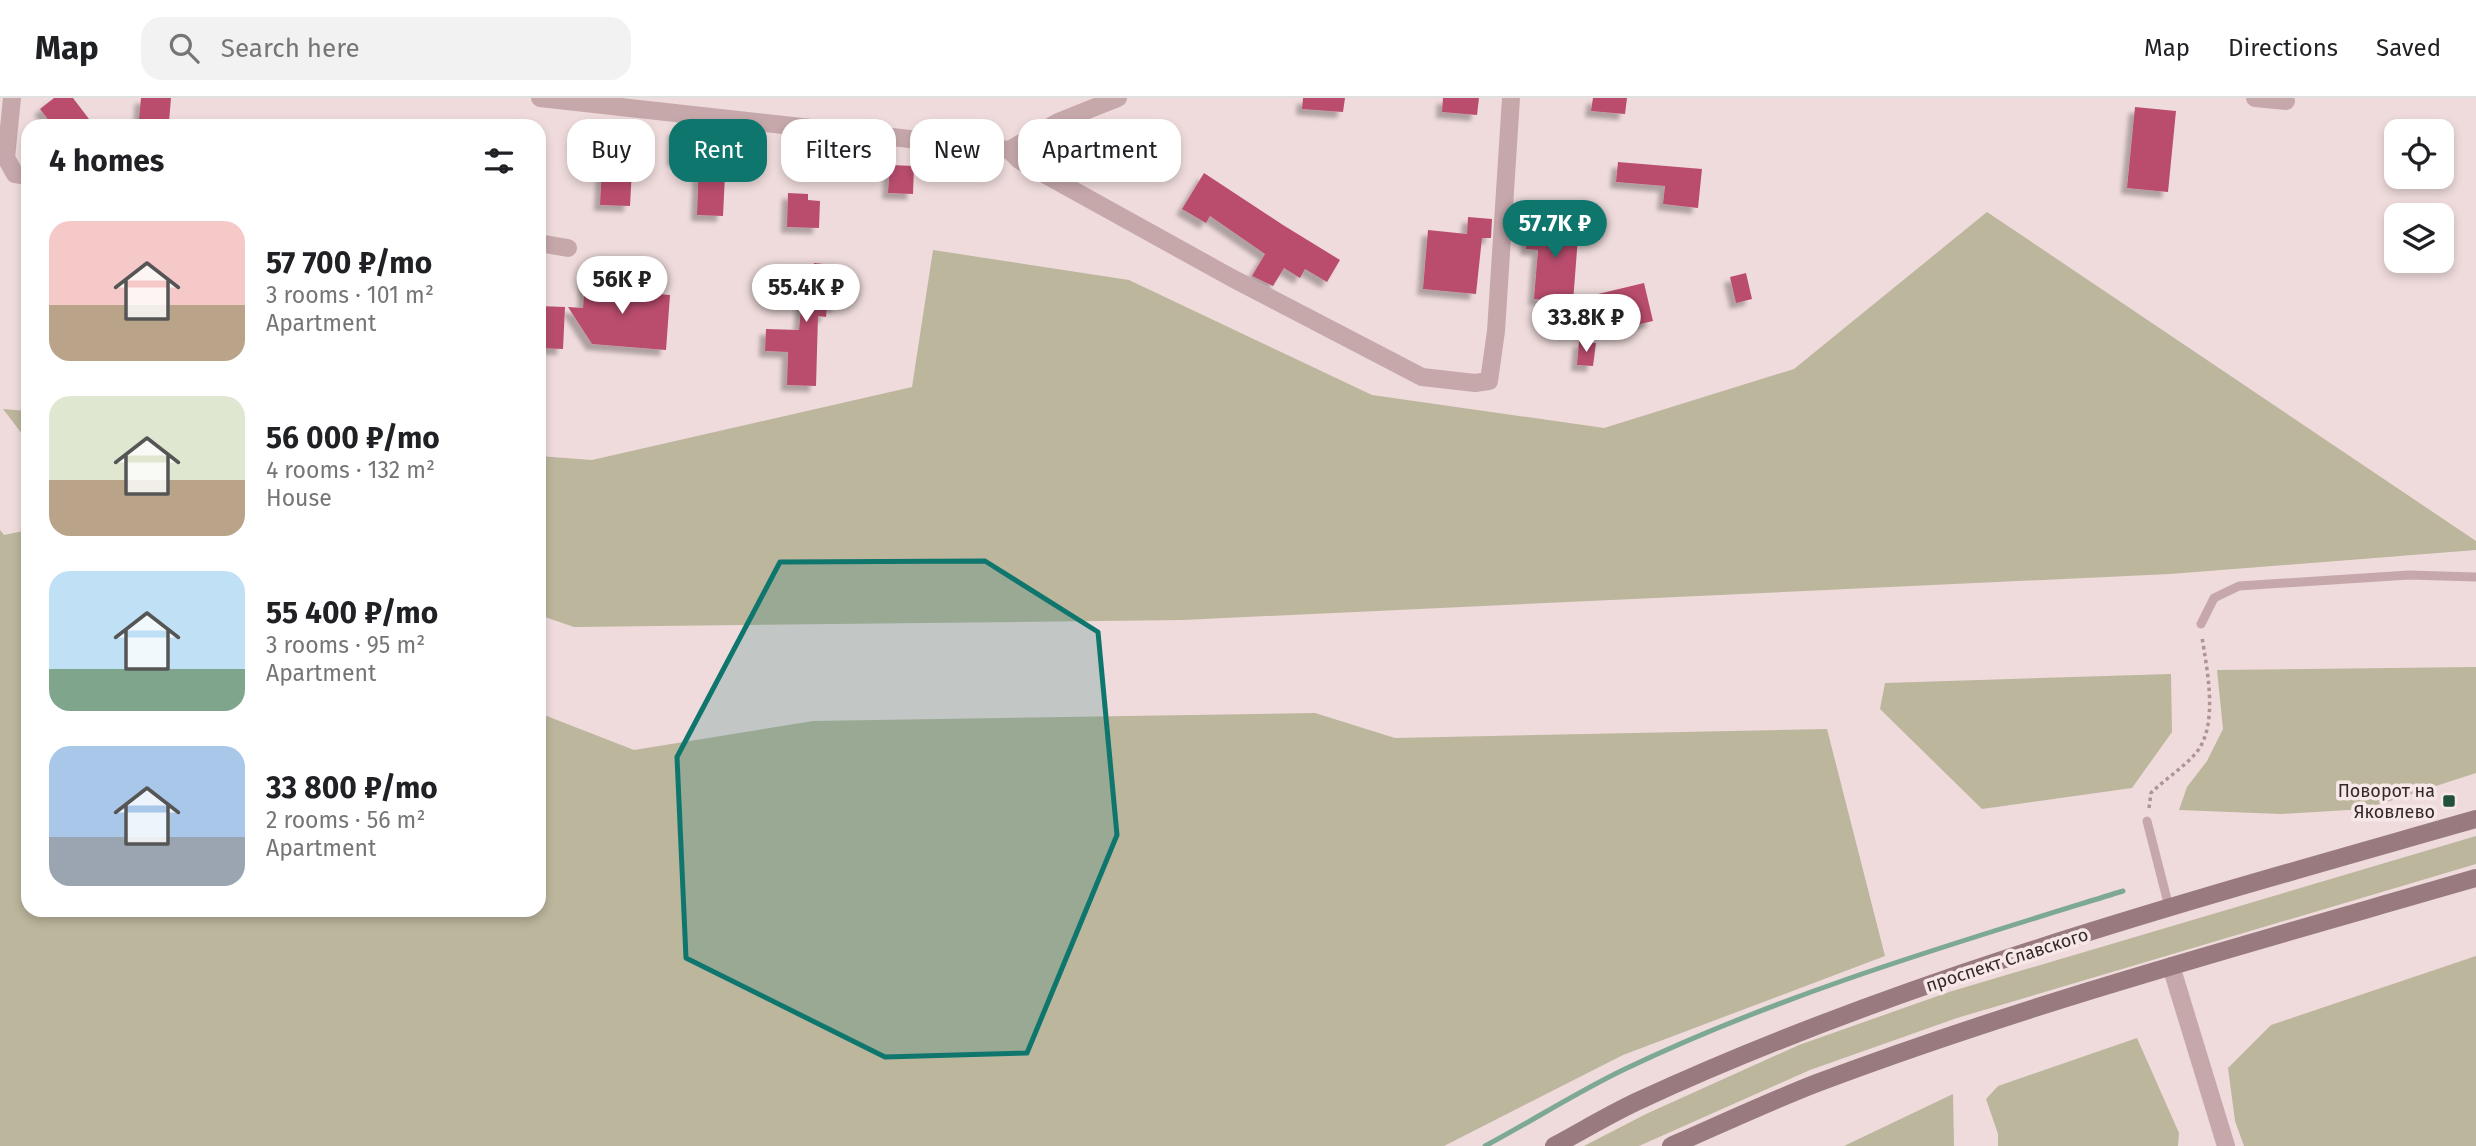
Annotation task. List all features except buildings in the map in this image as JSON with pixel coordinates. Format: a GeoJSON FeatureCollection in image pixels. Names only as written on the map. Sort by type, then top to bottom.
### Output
{"type":"FeatureCollection","features":[{"type":"Feature","properties":{"kind":"main road","name":"проспект Славского"},"geometry":{"type":"LineString","coordinates":[[1554,1146],[1636,1102],[1770,1043],[1933,983],[2169,907],[2476,819]]}},
{"type":"Feature","properties":{"kind":"main road"},"geometry":{"type":"LineString","coordinates":[[1671,1146],[1815,1084],[1939,1040],[2171,966],[2476,878]]}},
{"type":"Feature","properties":{"kind":"street"},"geometry":{"type":"LineString","coordinates":[[12,98],[6,158],[15,174],[21,175]]}},
{"type":"Feature","properties":{"kind":"street"},"geometry":{"type":"LineString","coordinates":[[540,98],[1009,150],[1058,122],[1118,98]]}},
{"type":"Feature","properties":{"kind":"street"},"geometry":{"type":"LineString","coordinates":[[1009,150],[1019,160],[1230,277],[1422,377],[1475,383],[1489,381],[1496,331],[1511,98]]}},
{"type":"Feature","properties":{"kind":"street"},"geometry":{"type":"LineString","coordinates":[[2255,98],[2286,101]]}},
{"type":"Feature","properties":{"kind":"street"},"geometry":{"type":"LineString","coordinates":[[546,244],[568,248]]}},
{"type":"Feature","properties":{"kind":"street"},"geometry":{"type":"LineString","coordinates":[[2171,966],[2227,1146]]}},
{"type":"Feature","properties":{"kind":"lane"},"geometry":{"type":"LineString","coordinates":[[2201,624],[2214,598],[2239,586],[2409,575],[2476,577]]}},
{"type":"Feature","properties":{"kind":"lane"},"geometry":{"type":"LineString","coordinates":[[2147,821],[2169,907]]}},
{"type":"Feature","properties":{"kind":"path"},"geometry":{"type":"LineString","coordinates":[[2147,821],[2151,793],[2195,754],[2207,736],[2209,686],[2201,624]]}},
{"type":"Feature","properties":{"kind":"highlighted area"},"geometry":{"type":"Polygon","coordinates":[[[985,561],[1098,632],[1117,835],[1027,1053],[885,1057],[686,958],[677,757],[780,562],[985,561]]]}},
{"type":"Feature","properties":{"kind":"shaded area"},"geometry":{"type":"Polygon","coordinates":[[[1987,212],[2476,541],[2476,550],[2170,574],[1183,620],[574,627],[546,617],[546,457],[592,460],[912,387],[933,250],[1129,280],[1372,395],[1604,428],[1794,369],[1987,212]]]}},
{"type":"Feature","properties":{"kind":"shaded area"},"geometry":{"type":"Polygon","coordinates":[[[3,409],[21,410],[21,432],[3,409]]]}},
{"type":"Feature","properties":{"kind":"shaded area"},"geometry":{"type":"Polygon","coordinates":[[[0,530],[4,535],[21,531],[21,917],[546,917],[546,716],[634,750],[813,721],[1315,713],[1395,738],[1827,729],[1885,956],[1623,1055],[1444,1146],[0,1146],[0,530]]]}},
{"type":"Feature","properties":{"kind":"shaded area"},"geometry":{"type":"Polygon","coordinates":[[[2476,667],[2476,773],[2365,809],[2281,814],[2179,810],[2187,787],[2207,761],[2223,729],[2217,670],[2476,667]]]}},
{"type":"Feature","properties":{"kind":"shaded area"},"geometry":{"type":"Polygon","coordinates":[[[2171,674],[2172,732],[2132,788],[1982,809],[1880,709],[1885,683],[2171,674]]]}},
{"type":"Feature","properties":{"kind":"shaded area"},"geometry":{"type":"Polygon","coordinates":[[[2476,836],[2476,864],[1957,1018],[1810,1070],[1639,1146],[1584,1146],[1646,1114],[1799,1045],[1949,992],[2476,836]]]}},
{"type":"Feature","properties":{"kind":"shaded area"},"geometry":{"type":"Polygon","coordinates":[[[2476,956],[2476,1146],[2244,1146],[2235,1121],[2228,1068],[2271,1025],[2476,956]]]}},
{"type":"Feature","properties":{"kind":"shaded area"},"geometry":{"type":"Polygon","coordinates":[[[2137,1038],[2179,1133],[2178,1146],[1998,1146],[1998,1134],[1986,1099],[1998,1086],[2137,1038]]]}},
{"type":"Feature","properties":{"kind":"shaded area"},"geometry":{"type":"Polygon","coordinates":[[[1953,1094],[1954,1146],[1844,1146],[1953,1094]]]}},
{"type":"Feature","properties":{"kind":"waterway"},"geometry":{"type":"LineString","coordinates":[[1485,1146],[1625,1069],[1746,1016],[1871,971],[2123,891]]}},
{"type":"Feature","properties":{"kind":"place","name":"Поворот на Яковлево"},"geometry":{"type":"Point","coordinates":[2449,801]}}]}
